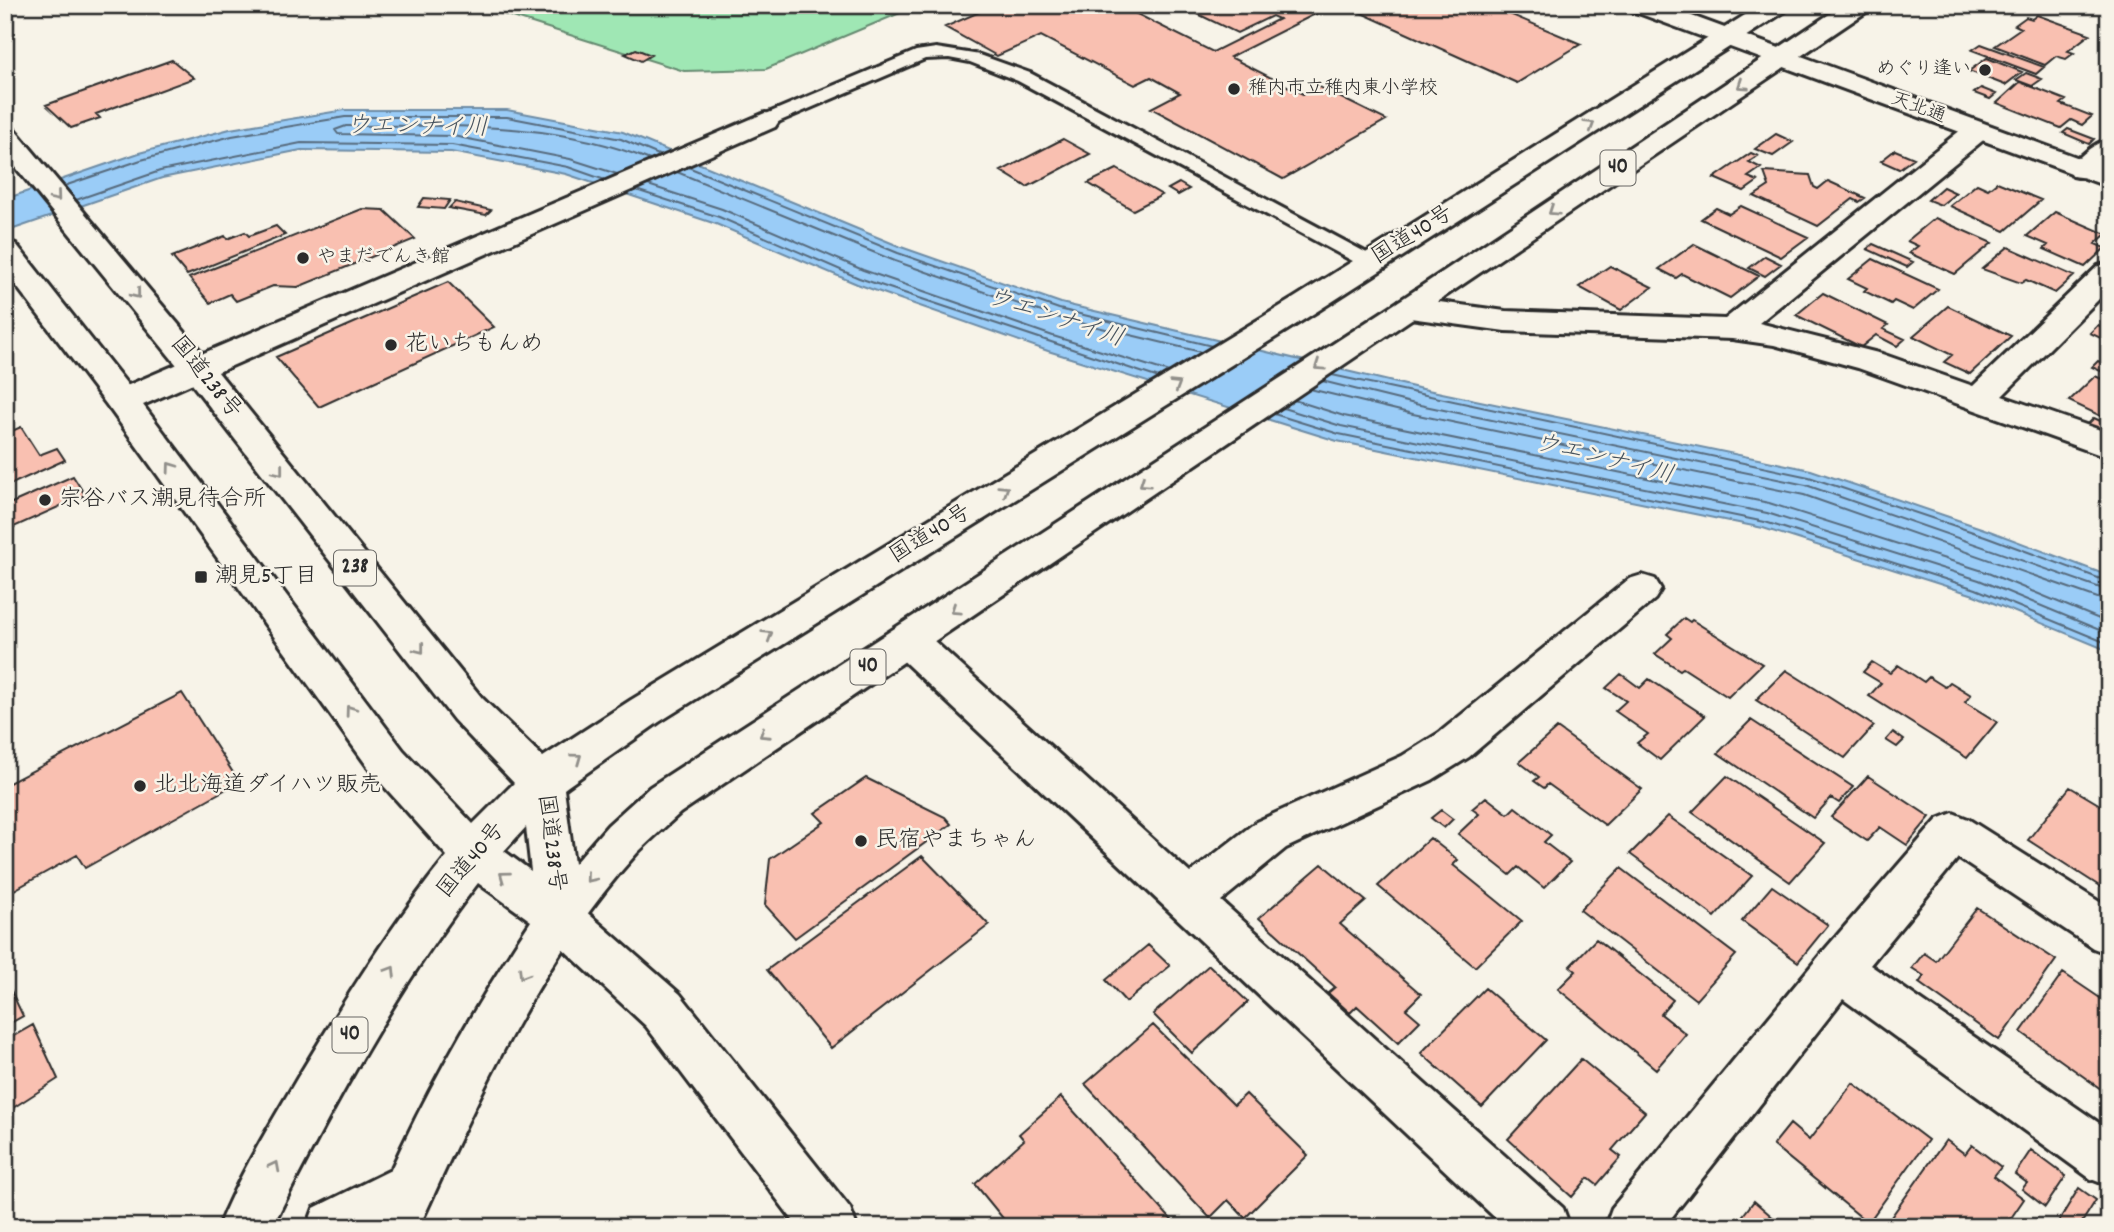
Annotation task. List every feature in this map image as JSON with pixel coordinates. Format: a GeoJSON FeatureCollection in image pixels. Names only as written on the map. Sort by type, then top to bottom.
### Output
{"type":"FeatureCollection","features":[{"type":"Feature","properties":{"kind":"main road","name":"天北通"},"geometry":{"type":"LineString","coordinates":[[1639,5],[2096,175]]}},
{"type":"Feature","properties":{"kind":"main road","name":"国道40号"},"geometry":{"type":"LineString","coordinates":[[244,1227],[279,1158],[348,1038],[407,945],[473,853],[542,783],[645,711],[1305,305],[1778,5]]}},
{"type":"Feature","properties":{"kind":"main road","name":"40"},"geometry":{"type":"LineString","coordinates":[[401,1206],[471,1061],[559,916],[620,842],[665,800],[1410,308],[1860,5]]}},
{"type":"Feature","properties":{"kind":"main road"},"geometry":{"type":"LineString","coordinates":[[122,401],[765,121]]}},
{"type":"Feature","properties":{"kind":"main road"},"geometry":{"type":"LineString","coordinates":[[1732,329],[1977,131]]}},
{"type":"Feature","properties":{"kind":"main road","name":"国道238号"},"geometry":{"type":"LineString","coordinates":[[12,144],[197,368],[468,709],[542,783],[559,916]]}},
{"type":"Feature","properties":{"kind":"main road"},"geometry":{"type":"LineString","coordinates":[[2096,175],[2109,147]]}},
{"type":"Feature","properties":{"kind":"main road","name":"国道238号"},"geometry":{"type":"LineString","coordinates":[[12,259],[122,401],[388,762],[473,853],[559,916]]}},
{"type":"Feature","properties":{"kind":"main road"},"geometry":{"type":"LineString","coordinates":[[1979,399],[2109,272]]}},
{"type":"Feature","properties":{"kind":"main road"},"geometry":{"type":"LineString","coordinates":[[1410,308],[1506,321],[1732,329],[1776,335],[1870,361],[2109,446]]}},
{"type":"Feature","properties":{"kind":"main road"},"geometry":{"type":"LineString","coordinates":[[1189,900],[1271,835],[1417,768],[1454,745],[1642,589]]}},
{"type":"Feature","properties":{"kind":"main road"},"geometry":{"type":"LineString","coordinates":[[908,641],[1544,1227]]}},
{"type":"Feature","properties":{"kind":"main road"},"geometry":{"type":"LineString","coordinates":[[1631,1227],[1838,969],[1953,832],[2109,933]]}},
{"type":"Feature","properties":{"kind":"main road"},"geometry":{"type":"LineString","coordinates":[[559,916],[663,1010],[831,1227]]}},
{"type":"Feature","properties":{"kind":"main road"},"geometry":{"type":"LineString","coordinates":[[1838,969],[2109,1161]]}},
{"type":"Feature","properties":{"kind":"main road"},"geometry":{"type":"LineString","coordinates":[[333,1227],[401,1206]]}},
{"type":"Feature","properties":{"kind":"lane"},"geometry":{"type":"LineString","coordinates":[[765,121],[922,54],[942,51],[962,53],[1024,77],[1371,263]]}},
{"type":"Feature","properties":{"kind":"green space"},"geometry":{"type":"Polygon","coordinates":[[[475,5],[919,5],[766,69],[684,71],[475,5]]]}},
{"type":"Feature","properties":{"kind":"water","name":"ウエンナイ川"},"geometry":{"type":"Polygon","coordinates":[[[345,110],[507,110],[623,132],[901,247],[1061,303],[1418,388],[1811,470],[1987,530],[2109,576],[2109,651],[1974,595],[1763,528],[1337,441],[1048,351],[857,284],[716,224],[566,174],[451,152],[301,150],[162,178],[5,232],[5,199],[139,153],[230,129],[345,110]]]}},
{"type":"Feature","properties":{"kind":"building","name":"稚内市立稚内東小学校"},"geometry":{"type":"Polygon","coordinates":[[[995,5],[1119,5],[1213,52],[1279,19],[1272,16],[1237,33],[1179,5],[1333,5],[1230,57],[1303,94],[1317,86],[1386,120],[1283,179],[1151,108],[1180,93],[1151,77],[1135,85],[1041,36],[997,56],[945,27],[995,5]]]}},
{"type":"Feature","properties":{"kind":"building"},"geometry":{"type":"Polygon","coordinates":[[[1488,5],[1581,44],[1517,83],[1348,7],[1488,5]]]}},
{"type":"Feature","properties":{"kind":"building"},"geometry":{"type":"Polygon","coordinates":[[[2037,15],[2090,34],[2068,51],[2074,53],[2066,59],[2056,56],[2045,65],[1995,46],[2021,28],[2015,25],[2026,17],[2032,19],[2037,15]]]}},
{"type":"Feature","properties":{"kind":"building"},"geometry":{"type":"Polygon","coordinates":[[[1981,44],[2044,67],[2036,74],[1972,50],[1981,44]]]}},
{"type":"Feature","properties":{"kind":"building"},"geometry":{"type":"Polygon","coordinates":[[[636,49],[651,55],[641,61],[625,54],[636,49]]]}},
{"type":"Feature","properties":{"kind":"building"},"geometry":{"type":"Polygon","coordinates":[[[1987,58],[2022,72],[2005,85],[1969,71],[1987,58]]]}},
{"type":"Feature","properties":{"kind":"building"},"geometry":{"type":"Polygon","coordinates":[[[172,60],[194,78],[96,114],[100,118],[71,128],[46,105],[172,60]]]}},
{"type":"Feature","properties":{"kind":"building"},"geometry":{"type":"Polygon","coordinates":[[[2026,73],[2042,79],[2032,86],[2016,80],[2026,73]]]}},
{"type":"Feature","properties":{"kind":"building"},"geometry":{"type":"Polygon","coordinates":[[[2020,82],[2066,100],[2061,104],[2092,116],[2082,125],[2071,120],[2061,128],[1997,103],[2020,82]]]}},
{"type":"Feature","properties":{"kind":"building"},"geometry":{"type":"Polygon","coordinates":[[[1981,88],[1996,94],[1990,99],[1974,93],[1981,88]]]}},
{"type":"Feature","properties":{"kind":"building"},"geometry":{"type":"Polygon","coordinates":[[[2068,129],[2094,139],[2089,144],[2063,133],[2068,129]]]}},
{"type":"Feature","properties":{"kind":"building"},"geometry":{"type":"Polygon","coordinates":[[[1776,134],[1793,142],[1773,156],[1755,149],[1776,134]]]}},
{"type":"Feature","properties":{"kind":"building"},"geometry":{"type":"Polygon","coordinates":[[[1063,139],[1090,154],[1027,187],[1001,171],[1063,139]]]}},
{"type":"Feature","properties":{"kind":"building"},"geometry":{"type":"Polygon","coordinates":[[[1895,150],[1914,158],[1899,169],[1881,161],[1895,150]]]}},
{"type":"Feature","properties":{"kind":"building"},"geometry":{"type":"Polygon","coordinates":[[[1751,153],[1758,156],[1749,162],[1761,168],[1748,177],[1758,181],[1744,191],[1714,178],[1751,153]]]}},
{"type":"Feature","properties":{"kind":"building"},"geometry":{"type":"Polygon","coordinates":[[[1117,169],[1162,195],[1133,210],[1088,183],[1117,169]]]}},
{"type":"Feature","properties":{"kind":"building"},"geometry":{"type":"Polygon","coordinates":[[[1764,172],[1810,175],[1814,187],[1818,189],[1828,181],[1865,198],[1859,202],[1853,199],[1818,226],[1754,196],[1769,186],[1764,172]]]}},
{"type":"Feature","properties":{"kind":"building"},"geometry":{"type":"Polygon","coordinates":[[[1997,182],[2041,200],[2005,231],[1950,206],[1977,184],[1988,189],[1997,182]]]}},
{"type":"Feature","properties":{"kind":"building"},"geometry":{"type":"Polygon","coordinates":[[[1179,183],[1189,189],[1178,195],[1168,189],[1179,183]]]}},
{"type":"Feature","properties":{"kind":"building"},"geometry":{"type":"Polygon","coordinates":[[[1943,187],[1956,193],[1941,205],[1928,200],[1943,187]]]}},
{"type":"Feature","properties":{"kind":"building"},"geometry":{"type":"Polygon","coordinates":[[[424,198],[450,200],[444,209],[418,207],[424,198]]]}},
{"type":"Feature","properties":{"kind":"building"},"geometry":{"type":"Polygon","coordinates":[[[455,202],[491,210],[486,215],[449,208],[455,202]]]}},
{"type":"Feature","properties":{"kind":"building"},"geometry":{"type":"Polygon","coordinates":[[[1741,206],[1808,237],[1781,257],[1701,219],[1716,208],[1729,214],[1741,206]]]}},
{"type":"Feature","properties":{"kind":"building","name":"やまだでんき館"},"geometry":{"type":"Polygon","coordinates":[[[362,209],[384,210],[415,239],[298,287],[273,286],[236,301],[230,294],[210,303],[189,278],[362,209]]]}},
{"type":"Feature","properties":{"kind":"building"},"geometry":{"type":"Polygon","coordinates":[[[2055,212],[2106,234],[2095,244],[2105,248],[2085,267],[2044,249],[2048,245],[2027,236],[2055,212]]]}},
{"type":"Feature","properties":{"kind":"building"},"geometry":{"type":"Polygon","coordinates":[[[1935,218],[1992,243],[1955,274],[1909,253],[1918,246],[1907,241],[1935,218]]]}},
{"type":"Feature","properties":{"kind":"building"},"geometry":{"type":"Polygon","coordinates":[[[276,226],[285,235],[187,275],[172,257],[225,236],[227,239],[245,232],[249,236],[276,226]]]}},
{"type":"Feature","properties":{"kind":"building"},"geometry":{"type":"Polygon","coordinates":[[[1694,244],[1759,276],[1730,298],[1682,274],[1676,278],[1659,269],[1694,244]]]}},
{"type":"Feature","properties":{"kind":"building"},"geometry":{"type":"Polygon","coordinates":[[[1873,244],[1913,262],[1907,267],[1867,249],[1873,244]]]}},
{"type":"Feature","properties":{"kind":"building"},"geometry":{"type":"Polygon","coordinates":[[[2008,247],[2074,276],[2055,293],[2026,280],[2021,283],[1982,269],[2008,247]]]}},
{"type":"Feature","properties":{"kind":"building"},"geometry":{"type":"Polygon","coordinates":[[[1765,256],[1781,264],[1765,276],[1749,268],[1765,256]]]}},
{"type":"Feature","properties":{"kind":"building"},"geometry":{"type":"Polygon","coordinates":[[[1873,259],[1938,289],[1913,310],[1894,301],[1891,304],[1864,291],[1867,288],[1848,279],[1873,259]]]}},
{"type":"Feature","properties":{"kind":"building"},"geometry":{"type":"Polygon","coordinates":[[[1610,266],[1652,287],[1621,310],[1579,287],[1610,266]]]}},
{"type":"Feature","properties":{"kind":"building"},"geometry":{"type":"Polygon","coordinates":[[[448,282],[494,327],[319,407],[276,357],[448,282]]]}},
{"type":"Feature","properties":{"kind":"building"},"geometry":{"type":"Polygon","coordinates":[[[1823,293],[1888,325],[1883,329],[1905,339],[1897,346],[1876,335],[1861,347],[1796,315],[1823,293]]]}},
{"type":"Feature","properties":{"kind":"building"},"geometry":{"type":"Polygon","coordinates":[[[1948,306],[2011,336],[1970,374],[1944,362],[1952,355],[1913,336],[1948,306]]]}},
{"type":"Feature","properties":{"kind":"building"},"geometry":{"type":"Polygon","coordinates":[[[2098,325],[2109,330],[2109,342],[2090,333],[2098,325]]]}},
{"type":"Feature","properties":{"kind":"building"},"geometry":{"type":"Polygon","coordinates":[[[2098,361],[2109,366],[2109,375],[2092,367],[2098,361]]]}},
{"type":"Feature","properties":{"kind":"building"},"geometry":{"type":"Polygon","coordinates":[[[2095,376],[2109,382],[2109,420],[2069,401],[2095,376]]]}},
{"type":"Feature","properties":{"kind":"building"},"geometry":{"type":"Polygon","coordinates":[[[2094,418],[2109,425],[2109,434],[2088,424],[2094,418]]]}},
{"type":"Feature","properties":{"kind":"building"},"geometry":{"type":"Polygon","coordinates":[[[21,427],[39,455],[57,448],[65,460],[5,487],[5,434],[21,427]]]}},
{"type":"Feature","properties":{"kind":"building","name":"宗谷バス潮見待合所"},"geometry":{"type":"Polygon","coordinates":[[[73,476],[85,495],[5,531],[5,506],[73,476]]]}},
{"type":"Feature","properties":{"kind":"building"},"geometry":{"type":"Polygon","coordinates":[[[1684,618],[1690,622],[1692,620],[1762,664],[1728,697],[1683,668],[1680,670],[1655,654],[1672,638],[1667,634],[1684,618]]]}},
{"type":"Feature","properties":{"kind":"building"},"geometry":{"type":"Polygon","coordinates":[[[1872,662],[1890,673],[1898,665],[1924,682],[1929,677],[1945,687],[1950,682],[1971,695],[1965,702],[1997,722],[1967,758],[1869,696],[1881,683],[1863,672],[1872,662]]]}},
{"type":"Feature","properties":{"kind":"building"},"geometry":{"type":"Polygon","coordinates":[[[1786,670],[1874,726],[1845,758],[1756,700],[1786,670]]]}},
{"type":"Feature","properties":{"kind":"building"},"geometry":{"type":"Polygon","coordinates":[[[1621,674],[1640,688],[1649,679],[1705,716],[1660,760],[1637,743],[1648,734],[1615,711],[1626,701],[1606,688],[1621,674]]]}},
{"type":"Feature","properties":{"kind":"building"},"geometry":{"type":"Polygon","coordinates":[[[182,693],[239,782],[85,868],[77,855],[5,895],[5,785],[182,693]]]}},
{"type":"Feature","properties":{"kind":"building"},"geometry":{"type":"Polygon","coordinates":[[[1751,720],[1853,787],[1839,803],[1831,798],[1813,818],[1718,753],[1751,720]]]}},
{"type":"Feature","properties":{"kind":"building"},"geometry":{"type":"Polygon","coordinates":[[[1557,728],[1642,789],[1605,825],[1548,784],[1544,788],[1534,781],[1539,777],[1519,762],[1557,728]]]}},
{"type":"Feature","properties":{"kind":"building"},"geometry":{"type":"Polygon","coordinates":[[[1893,732],[1904,740],[1897,747],[1886,740],[1893,732]]]}},
{"type":"Feature","properties":{"kind":"building"},"geometry":{"type":"Polygon","coordinates":[[[1727,776],[1825,843],[1790,882],[1692,812],[1727,776]]]}},
{"type":"Feature","properties":{"kind":"building"},"geometry":{"type":"Polygon","coordinates":[[[1868,776],[1930,817],[1907,845],[1880,827],[1867,841],[1831,817],[1868,776]]]}},
{"type":"Feature","properties":{"kind":"building","name":"民宿やまちゃん"},"geometry":{"type":"Polygon","coordinates":[[[866,778],[945,817],[951,824],[795,938],[765,905],[770,859],[824,822],[815,813],[866,778]]]}},
{"type":"Feature","properties":{"kind":"building"},"geometry":{"type":"Polygon","coordinates":[[[2070,787],[2107,809],[2109,807],[2109,883],[2104,889],[2028,840],[2070,787]]]}},
{"type":"Feature","properties":{"kind":"building"},"geometry":{"type":"Polygon","coordinates":[[[1486,797],[1508,814],[1515,807],[1551,835],[1544,842],[1570,862],[1544,888],[1518,867],[1510,875],[1458,834],[1479,814],[1472,809],[1486,797]]]}},
{"type":"Feature","properties":{"kind":"building"},"geometry":{"type":"Polygon","coordinates":[[[1441,810],[1453,819],[1444,828],[1431,818],[1441,810]]]}},
{"type":"Feature","properties":{"kind":"building"},"geometry":{"type":"Polygon","coordinates":[[[1668,816],[1752,876],[1715,917],[1630,854],[1668,816]]]}},
{"type":"Feature","properties":{"kind":"building"},"geometry":{"type":"Polygon","coordinates":[[[1430,838],[1458,860],[1453,865],[1522,921],[1475,967],[1378,886],[1430,838]]]}},
{"type":"Feature","properties":{"kind":"building"},"geometry":{"type":"Polygon","coordinates":[[[922,856],[989,925],[831,1048],[767,970],[922,856]]]}},
{"type":"Feature","properties":{"kind":"building"},"geometry":{"type":"Polygon","coordinates":[[[1322,864],[1366,901],[1340,924],[1421,994],[1406,1009],[1420,1021],[1398,1043],[1357,1006],[1350,1013],[1328,993],[1335,987],[1259,918],[1322,864]]]}},
{"type":"Feature","properties":{"kind":"building"},"geometry":{"type":"Polygon","coordinates":[[[1621,868],[1736,955],[1696,1000],[1580,910],[1621,868]]]}},
{"type":"Feature","properties":{"kind":"building"},"geometry":{"type":"Polygon","coordinates":[[[1772,886],[1828,925],[1798,962],[1742,921],[1772,886]]]}},
{"type":"Feature","properties":{"kind":"building"},"geometry":{"type":"Polygon","coordinates":[[[1977,908],[2056,960],[1999,1040],[1919,983],[1924,976],[1912,968],[1924,953],[1936,961],[1977,908]]]}},
{"type":"Feature","properties":{"kind":"building"},"geometry":{"type":"Polygon","coordinates":[[[1596,939],[1673,1000],[1661,1014],[1686,1034],[1656,1069],[1558,989],[1576,971],[1570,966],[1596,939]]]}},
{"type":"Feature","properties":{"kind":"building"},"geometry":{"type":"Polygon","coordinates":[[[1148,945],[1170,966],[1126,1002],[1106,980],[1148,945]]]}},
{"type":"Feature","properties":{"kind":"building"},"geometry":{"type":"Polygon","coordinates":[[[1209,965],[1248,1002],[1192,1053],[1153,1014],[1209,965]]]}},
{"type":"Feature","properties":{"kind":"building"},"geometry":{"type":"Polygon","coordinates":[[[2063,973],[2103,1000],[2109,992],[2108,1094],[2021,1032],[2063,973]]]}},
{"type":"Feature","properties":{"kind":"building"},"geometry":{"type":"Polygon","coordinates":[[[5,978],[23,1016],[5,1026],[5,978]]]}},
{"type":"Feature","properties":{"kind":"building"},"geometry":{"type":"Polygon","coordinates":[[[1485,988],[1546,1040],[1482,1107],[1421,1053],[1485,988]]]}},
{"type":"Feature","properties":{"kind":"building"},"geometry":{"type":"Polygon","coordinates":[[[33,1025],[58,1079],[5,1113],[5,1041],[33,1025]]]}},
{"type":"Feature","properties":{"kind":"building"},"geometry":{"type":"Polygon","coordinates":[[[1153,1025],[1234,1105],[1246,1094],[1308,1155],[1245,1218],[1228,1200],[1210,1218],[1085,1084],[1153,1025]]]}},
{"type":"Feature","properties":{"kind":"building"},"geometry":{"type":"Polygon","coordinates":[[[1581,1059],[1645,1112],[1612,1150],[1621,1157],[1597,1185],[1588,1178],[1572,1197],[1508,1139],[1581,1059]]]}},
{"type":"Feature","properties":{"kind":"building"},"geometry":{"type":"Polygon","coordinates":[[[1853,1083],[1928,1140],[1868,1223],[1773,1145],[1790,1124],[1809,1140],[1853,1083]]]}},
{"type":"Feature","properties":{"kind":"building"},"geometry":{"type":"Polygon","coordinates":[[[1061,1097],[1178,1227],[1010,1227],[975,1184],[1024,1140],[1019,1134],[1061,1097]]]}},
{"type":"Feature","properties":{"kind":"building"},"geometry":{"type":"Polygon","coordinates":[[[1946,1140],[1965,1154],[1972,1145],[2001,1167],[1994,1176],[2024,1199],[2011,1218],[2022,1227],[1884,1227],[1946,1140]]]}},
{"type":"Feature","properties":{"kind":"building"},"geometry":{"type":"Polygon","coordinates":[[[2031,1150],[2066,1176],[2045,1207],[2022,1189],[2027,1183],[2015,1174],[2031,1150]]]}},
{"type":"Feature","properties":{"kind":"building"},"geometry":{"type":"Polygon","coordinates":[[[2079,1188],[2096,1200],[2079,1227],[2055,1227],[2079,1188]]]}},
{"type":"Feature","properties":{"kind":"building"},"geometry":{"type":"Polygon","coordinates":[[[1754,1201],[1784,1227],[1734,1227],[1754,1201]]]}},
{"type":"Feature","properties":{"kind":"place","name":"めぐり逢い"},"geometry":{"type":"Point","coordinates":[1985,70]}},
{"type":"Feature","properties":{"kind":"place","name":"稚内市立稚内東小学校"},"geometry":{"type":"Point","coordinates":[1234,89]}},
{"type":"Feature","properties":{"kind":"place","name":"やまだでんき館"},"geometry":{"type":"Point","coordinates":[303,258]}},
{"type":"Feature","properties":{"kind":"place","name":"花いちもんめ"},"geometry":{"type":"Point","coordinates":[391,345]}},
{"type":"Feature","properties":{"kind":"place","name":"宗谷バス潮見待合所"},"geometry":{"type":"Point","coordinates":[45,500]}},
{"type":"Feature","properties":{"kind":"place","name":"潮見5丁目"},"geometry":{"type":"Point","coordinates":[201,577]}},
{"type":"Feature","properties":{"kind":"place","name":"北北海道ダイハツ販売"},"geometry":{"type":"Point","coordinates":[140,786]}},
{"type":"Feature","properties":{"kind":"place","name":"民宿やまちゃん"},"geometry":{"type":"Point","coordinates":[861,841]}}]}
